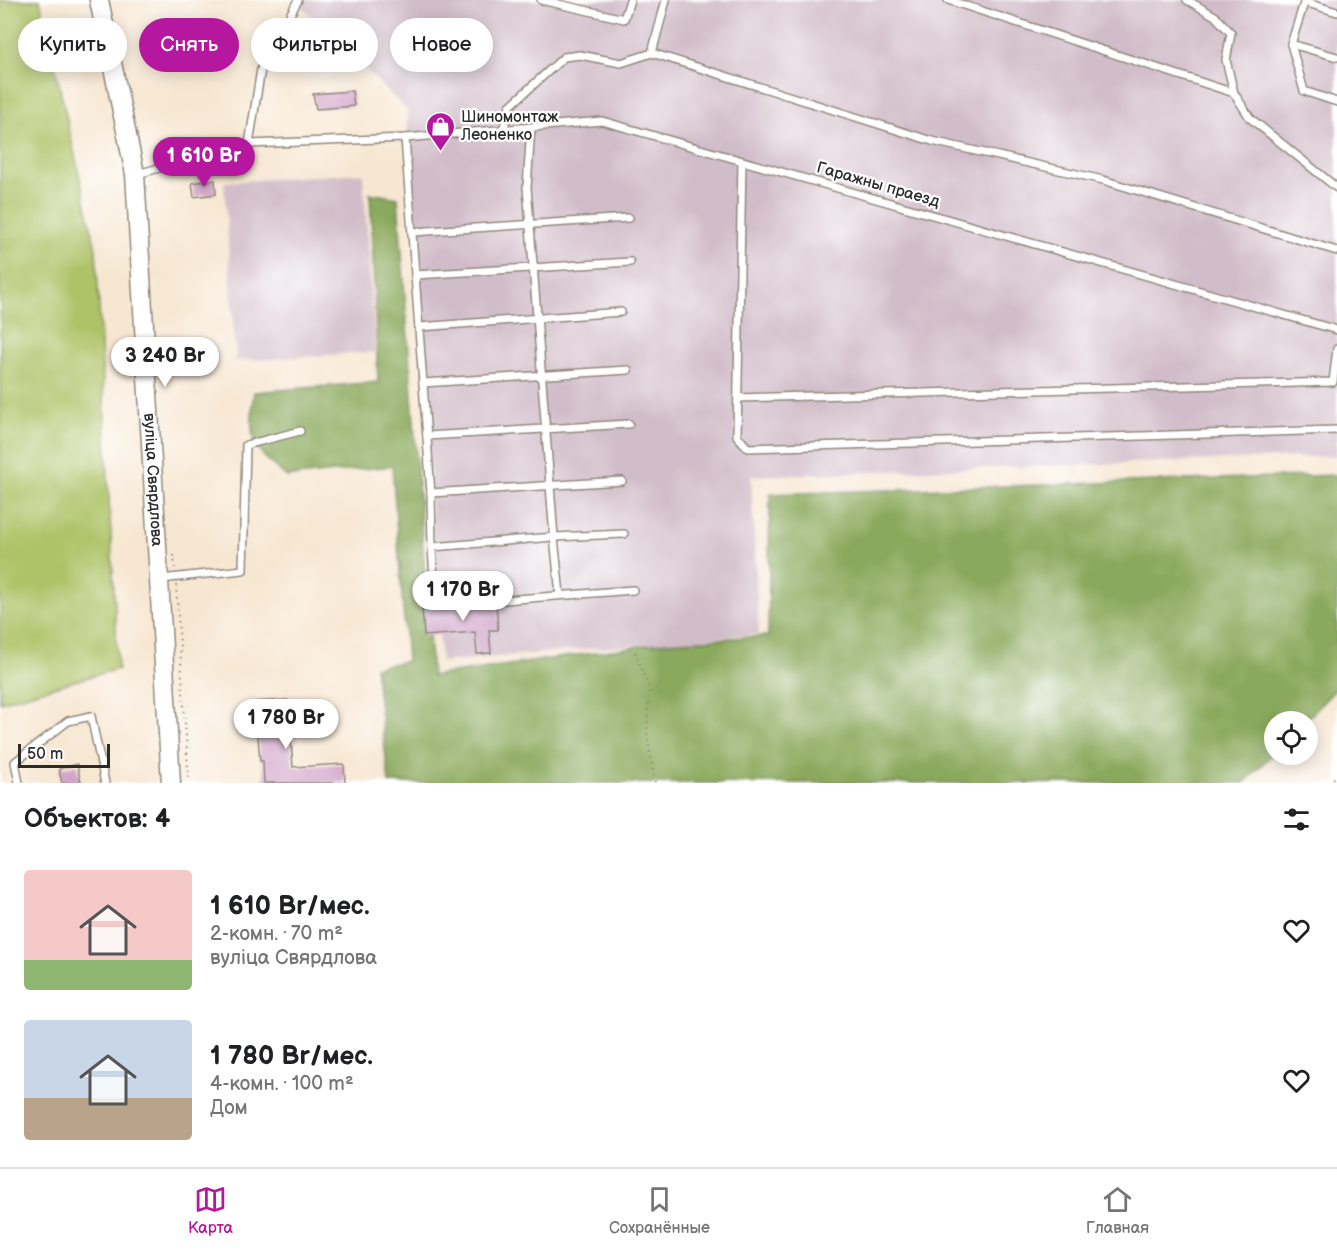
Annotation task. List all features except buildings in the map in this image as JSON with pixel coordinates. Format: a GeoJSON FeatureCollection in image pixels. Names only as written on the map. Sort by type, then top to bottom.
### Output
{"type":"FeatureCollection","features":[{"type":"Feature","properties":{"kind":"main road","name":"вуліца Свярдлова"},"geometry":{"type":"LineString","coordinates":[[99,0],[135,174],[171,783]]}},
{"type":"Feature","properties":{"kind":"lane"},"geometry":{"type":"LineString","coordinates":[[249,144],[261,69],[298,0]]}},
{"type":"Feature","properties":{"kind":"lane"},"geometry":{"type":"LineString","coordinates":[[541,0],[624,19],[630,0]]}},
{"type":"Feature","properties":{"kind":"lane"},"geometry":{"type":"LineString","coordinates":[[652,53],[666,0]]}},
{"type":"Feature","properties":{"kind":"lane"},"geometry":{"type":"LineString","coordinates":[[948,0],[1234,93]]}},
{"type":"Feature","properties":{"kind":"lane"},"geometry":{"type":"LineString","coordinates":[[1187,0],[1215,16],[1231,33],[1226,60],[1234,93],[1250,118],[1337,188]]}},
{"type":"Feature","properties":{"kind":"lane"},"geometry":{"type":"LineString","coordinates":[[1337,12],[1304,1],[1291,44],[1304,91],[1337,102]]}},
{"type":"Feature","properties":{"kind":"lane"},"geometry":{"type":"LineString","coordinates":[[1291,44],[1337,57]]}},
{"type":"Feature","properties":{"kind":"lane"},"geometry":{"type":"LineString","coordinates":[[503,130],[510,106],[564,57],[580,55],[621,63],[652,53],[932,141],[1103,180],[1337,251]]}},
{"type":"Feature","properties":{"kind":"lane","name":"Гаражны праезд"},"geometry":{"type":"LineString","coordinates":[[135,174],[249,144],[405,138],[602,121],[1337,330]]}},
{"type":"Feature","properties":{"kind":"lane"},"geometry":{"type":"LineString","coordinates":[[531,127],[527,187],[560,595]]}},
{"type":"Feature","properties":{"kind":"lane"},"geometry":{"type":"LineString","coordinates":[[405,138],[431,493],[435,596]]}},
{"type":"Feature","properties":{"kind":"lane"},"geometry":{"type":"LineString","coordinates":[[742,160],[737,436],[748,448],[1337,430]]}},
{"type":"Feature","properties":{"kind":"lane"},"geometry":{"type":"LineString","coordinates":[[412,232],[629,218]]}},
{"type":"Feature","properties":{"kind":"lane"},"geometry":{"type":"LineString","coordinates":[[415,275],[630,262]]}},
{"type":"Feature","properties":{"kind":"lane"},"geometry":{"type":"LineString","coordinates":[[419,327],[621,312]]}},
{"type":"Feature","properties":{"kind":"lane"},"geometry":{"type":"LineString","coordinates":[[738,398],[1333,382],[1337,349]]}},
{"type":"Feature","properties":{"kind":"lane"},"geometry":{"type":"LineString","coordinates":[[423,383],[628,370]]}},
{"type":"Feature","properties":{"kind":"lane"},"geometry":{"type":"LineString","coordinates":[[427,436],[629,424]]}},
{"type":"Feature","properties":{"kind":"lane"},"geometry":{"type":"LineString","coordinates":[[159,579],[243,570],[246,445],[300,431]]}},
{"type":"Feature","properties":{"kind":"lane"},"geometry":{"type":"LineString","coordinates":[[431,493],[622,481]]}},
{"type":"Feature","properties":{"kind":"lane"},"geometry":{"type":"LineString","coordinates":[[432,547],[624,534]]}},
{"type":"Feature","properties":{"kind":"lane"},"geometry":{"type":"LineString","coordinates":[[504,600],[633,590]]}},
{"type":"Feature","properties":{"kind":"lane"},"geometry":{"type":"LineString","coordinates":[[19,783],[15,762],[68,721],[91,716],[105,783]]}},
{"type":"Feature","properties":{"kind":"path"},"geometry":{"type":"LineString","coordinates":[[635,652],[649,687],[647,732],[655,783]]}},
{"type":"Feature","properties":{"kind":"path"},"geometry":{"type":"LineString","coordinates":[[1329,783],[1337,775]]}},
{"type":"Feature","properties":{"kind":"shaded area"},"geometry":{"type":"Polygon","coordinates":[[[295,0],[1337,0],[1337,456],[751,476],[759,634],[441,662],[407,110],[368,72],[378,72],[378,18],[313,18],[295,0]]]}},
{"type":"Feature","properties":{"kind":"shaded area"},"geometry":{"type":"Polygon","coordinates":[[[363,173],[375,352],[236,361],[224,182],[363,173]]]}},
{"type":"Feature","properties":{"kind":"green space"},"geometry":{"type":"Polygon","coordinates":[[[0,0],[40,0],[44,18],[18,18],[18,72],[56,72],[96,249],[118,669],[0,702],[0,0]]]}},
{"type":"Feature","properties":{"kind":"green space"},"geometry":{"type":"Polygon","coordinates":[[[370,193],[398,198],[432,676],[668,642],[768,636],[770,494],[1337,475],[1337,688],[1315,711],[1264,711],[1264,763],[1244,783],[389,783],[375,667],[407,661],[392,466],[287,477],[260,451],[254,440],[252,423],[254,392],[378,382],[370,193]]]}},
{"type":"Feature","properties":{"kind":"place","name":"Шиномонтаж Леоненко"},"geometry":{"type":"Point","coordinates":[440,152]}}]}
